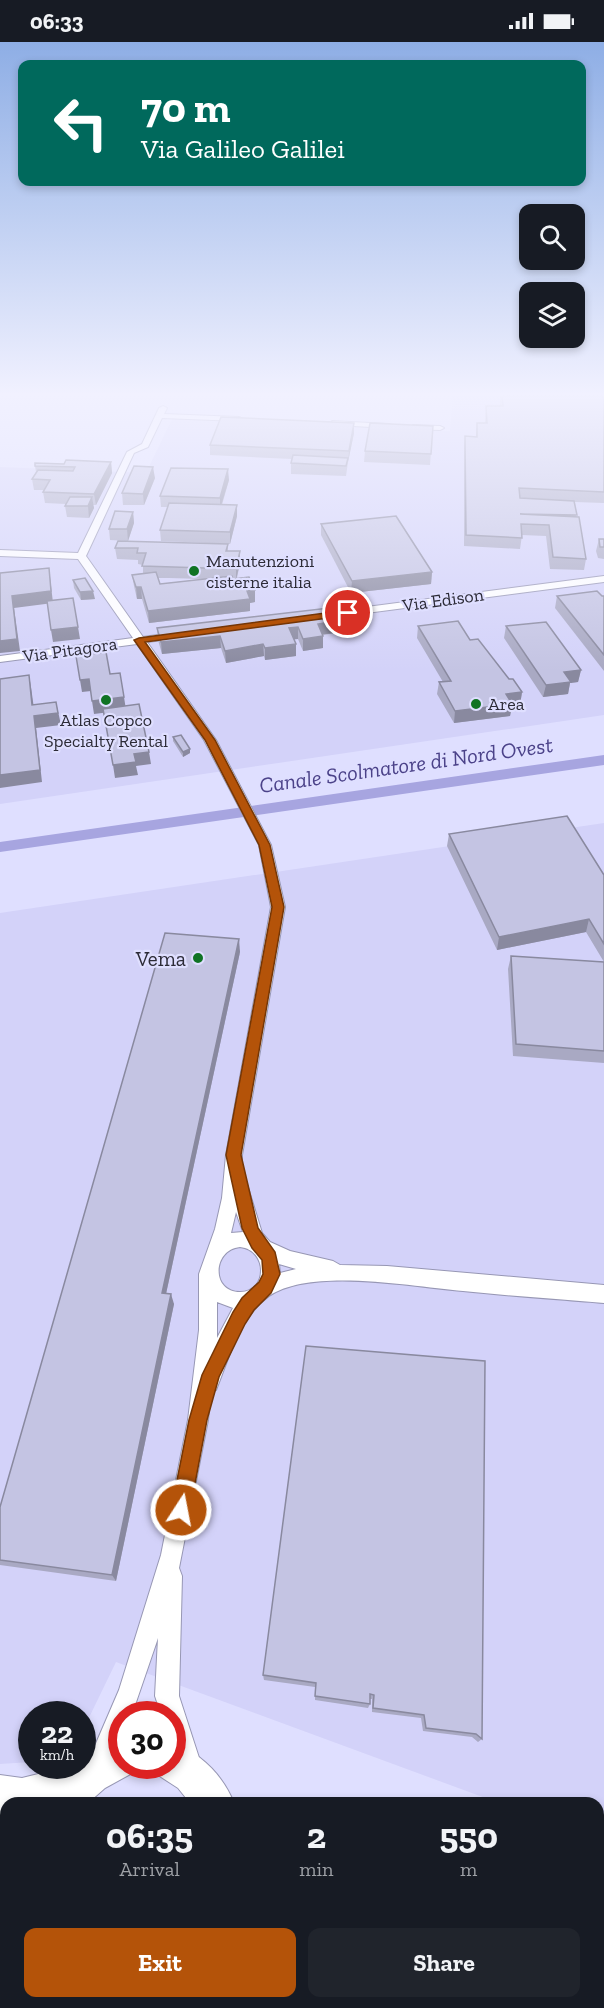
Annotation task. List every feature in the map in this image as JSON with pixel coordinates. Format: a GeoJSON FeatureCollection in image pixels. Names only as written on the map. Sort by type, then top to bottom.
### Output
{"type":"FeatureCollection","features":[{"type":"Feature","properties":{"kind":"main road"},"geometry":{"type":"LineString","coordinates":[[26,1797],[89,1779]]}},
{"type":"Feature","properties":{"kind":"street"},"geometry":{"type":"LineString","coordinates":[[81,556],[114,488]]}},
{"type":"Feature","properties":{"kind":"street"},"geometry":{"type":"LineString","coordinates":[[0,553],[81,556]]}},
{"type":"Feature","properties":{"kind":"street"},"geometry":{"type":"LineString","coordinates":[[81,556],[210,740],[265,845],[278,907],[234,1155],[227,1218],[209,1267],[208,1330],[198,1420],[172,1555],[130,1691],[96,1764]]}},
{"type":"Feature","properties":{"kind":"street","name":"Via Edison"},"geometry":{"type":"LineString","coordinates":[[302,619],[604,579]]}},
{"type":"Feature","properties":{"kind":"street"},"geometry":{"type":"LineString","coordinates":[[139,640],[186,634]]}},
{"type":"Feature","properties":{"kind":"street","name":"Via Pitagora"},"geometry":{"type":"LineString","coordinates":[[0,659],[139,640]]}},
{"type":"Feature","properties":{"kind":"street"},"geometry":{"type":"LineString","coordinates":[[198,1420],[211,1375],[230,1334],[244,1310],[269,1281],[272,1269],[269,1257],[250,1228],[234,1155]]}},
{"type":"Feature","properties":{"kind":"street"},"geometry":{"type":"LineString","coordinates":[[356,1274],[281,1258],[253,1243],[237,1241],[220,1248],[209,1267],[216,1291],[231,1299],[247,1299],[295,1277],[356,1274],[604,1294]]}},
{"type":"Feature","properties":{"kind":"street"},"geometry":{"type":"LineString","coordinates":[[172,1555],[167,1696],[193,1779]]}},
{"type":"Feature","properties":{"kind":"shaded area"},"geometry":{"type":"Polygon","coordinates":[[[0,488],[604,488],[604,715],[0,804],[0,488]]]}},
{"type":"Feature","properties":{"kind":"shaded area"},"geometry":{"type":"Polygon","coordinates":[[[604,823],[604,1797],[483,1797],[116,1662],[96,1703],[96,1701],[18,1701],[18,1763],[0,1764],[0,913],[604,823]]]}},
{"type":"Feature","properties":{"kind":"building"},"geometry":{"type":"Polygon","coordinates":[[[45,488],[97,488],[94,494],[43,492],[45,488]]]}},
{"type":"Feature","properties":{"kind":"building"},"geometry":{"type":"Polygon","coordinates":[[[124,488],[145,488],[143,494],[122,493],[124,488]]]}},
{"type":"Feature","properties":{"kind":"building"},"geometry":{"type":"Polygon","coordinates":[[[163,488],[223,488],[220,498],[160,496],[163,488]]]}},
{"type":"Feature","properties":{"kind":"building"},"geometry":{"type":"Polygon","coordinates":[[[466,488],[604,488],[604,492],[519,488],[520,498],[574,501],[577,515],[520,514],[579,517],[586,559],[553,557],[549,525],[521,524],[522,538],[466,535],[466,488]]]}},
{"type":"Feature","properties":{"kind":"building"},"geometry":{"type":"Polygon","coordinates":[[[70,497],[92,497],[88,506],[65,506],[70,497]]]}},
{"type":"Feature","properties":{"kind":"building"},"geometry":{"type":"Polygon","coordinates":[[[169,503],[237,505],[230,532],[160,530],[169,503]]]}},
{"type":"Feature","properties":{"kind":"building"},"geometry":{"type":"Polygon","coordinates":[[[115,511],[133,512],[127,529],[109,529],[115,511]]]}},
{"type":"Feature","properties":{"kind":"building"},"geometry":{"type":"Polygon","coordinates":[[[396,516],[432,572],[352,581],[321,524],[396,516]]]}},
{"type":"Feature","properties":{"kind":"building"},"geometry":{"type":"Polygon","coordinates":[[[599,539],[604,539],[604,547],[600,547],[599,539]]]}},
{"type":"Feature","properties":{"kind":"building"},"geometry":{"type":"Polygon","coordinates":[[[118,541],[228,544],[226,551],[240,551],[236,569],[142,566],[146,553],[137,553],[138,548],[115,548],[118,541]]]}},
{"type":"Feature","properties":{"kind":"building"},"geometry":{"type":"Polygon","coordinates":[[[49,568],[51,591],[12,596],[17,639],[0,641],[0,573],[49,568]]]}},
{"type":"Feature","properties":{"kind":"building"},"geometry":{"type":"Polygon","coordinates":[[[156,572],[160,584],[232,576],[233,579],[249,577],[255,590],[247,591],[250,599],[148,611],[141,587],[136,587],[132,575],[156,572]]]}},
{"type":"Feature","properties":{"kind":"building"},"geometry":{"type":"Polygon","coordinates":[[[85,578],[93,591],[80,592],[73,580],[85,578]]]}},
{"type":"Feature","properties":{"kind":"building"},"geometry":{"type":"Polygon","coordinates":[[[597,591],[604,596],[604,655],[557,596],[597,591]]]}},
{"type":"Feature","properties":{"kind":"building"},"geometry":{"type":"Polygon","coordinates":[[[73,598],[78,627],[51,630],[47,601],[73,598]]]}},
{"type":"Feature","properties":{"kind":"building"},"geometry":{"type":"Polygon","coordinates":[[[329,608],[336,621],[318,624],[323,636],[303,639],[298,627],[289,628],[296,644],[265,648],[263,644],[225,651],[220,636],[161,642],[157,628],[329,608]]]}},
{"type":"Feature","properties":{"kind":"building"},"geometry":{"type":"Polygon","coordinates":[[[458,621],[470,640],[478,639],[522,692],[506,694],[512,704],[455,711],[439,682],[451,681],[418,626],[458,621]]]}},
{"type":"Feature","properties":{"kind":"building"},"geometry":{"type":"Polygon","coordinates":[[[546,622],[581,670],[564,672],[571,682],[546,685],[506,626],[546,622]]]}},
{"type":"Feature","properties":{"kind":"building"},"geometry":{"type":"Polygon","coordinates":[[[106,652],[110,674],[120,673],[124,697],[92,701],[89,679],[80,680],[76,656],[106,652]]]}},
{"type":"Feature","properties":{"kind":"building"},"geometry":{"type":"Polygon","coordinates":[[[29,675],[32,705],[56,702],[58,713],[34,716],[40,770],[0,775],[0,679],[29,675]]]}},
{"type":"Feature","properties":{"kind":"building"},"geometry":{"type":"Polygon","coordinates":[[[139,704],[149,752],[134,754],[136,762],[113,765],[103,709],[139,704]]]}},
{"type":"Feature","properties":{"kind":"building"},"geometry":{"type":"Polygon","coordinates":[[[181,735],[190,749],[183,752],[173,737],[181,735]]]}},
{"type":"Feature","properties":{"kind":"building"},"geometry":{"type":"Polygon","coordinates":[[[567,816],[604,875],[604,944],[589,919],[499,937],[449,834],[567,816]]]}},
{"type":"Feature","properties":{"kind":"building"},"geometry":{"type":"Polygon","coordinates":[[[165,933],[239,939],[162,1293],[171,1294],[112,1575],[0,1560],[0,1507],[165,933]]]}},
{"type":"Feature","properties":{"kind":"building"},"geometry":{"type":"Polygon","coordinates":[[[511,956],[604,962],[604,1051],[516,1044],[511,956]]]}},
{"type":"Feature","properties":{"kind":"building"},"geometry":{"type":"Polygon","coordinates":[[[306,1346],[485,1361],[482,1739],[476,1734],[426,1728],[424,1715],[373,1708],[374,1695],[370,1694],[370,1704],[315,1696],[316,1683],[263,1675],[306,1346]]]}},
{"type":"Feature","properties":{"kind":"waterway","name":"Canale Scolmatore di Nord Ovest"},"geometry":{"type":"LineString","coordinates":[[0,847],[604,760]]}},
{"type":"Feature","properties":{"kind":"place","name":"Manutenzioni cisterne italia"},"geometry":{"type":"Point","coordinates":[194,571]}},
{"type":"Feature","properties":{"kind":"place","name":"Atlas Copco Specialty Rental"},"geometry":{"type":"Point","coordinates":[106,700]}},
{"type":"Feature","properties":{"kind":"place","name":"Area"},"geometry":{"type":"Point","coordinates":[476,704]}},
{"type":"Feature","properties":{"kind":"place","name":"Vema"},"geometry":{"type":"Point","coordinates":[198,958]}},
{"type":"Feature","properties":{"kind":"route"},"geometry":{"type":"LineString","coordinates":[[181,1510],[198,1420],[211,1375],[239,1318],[248,1304],[265,1288],[272,1274],[269,1257],[257,1243],[250,1228],[234,1155],[278,907],[265,845],[210,740],[139,640],[348,613]]}}]}
